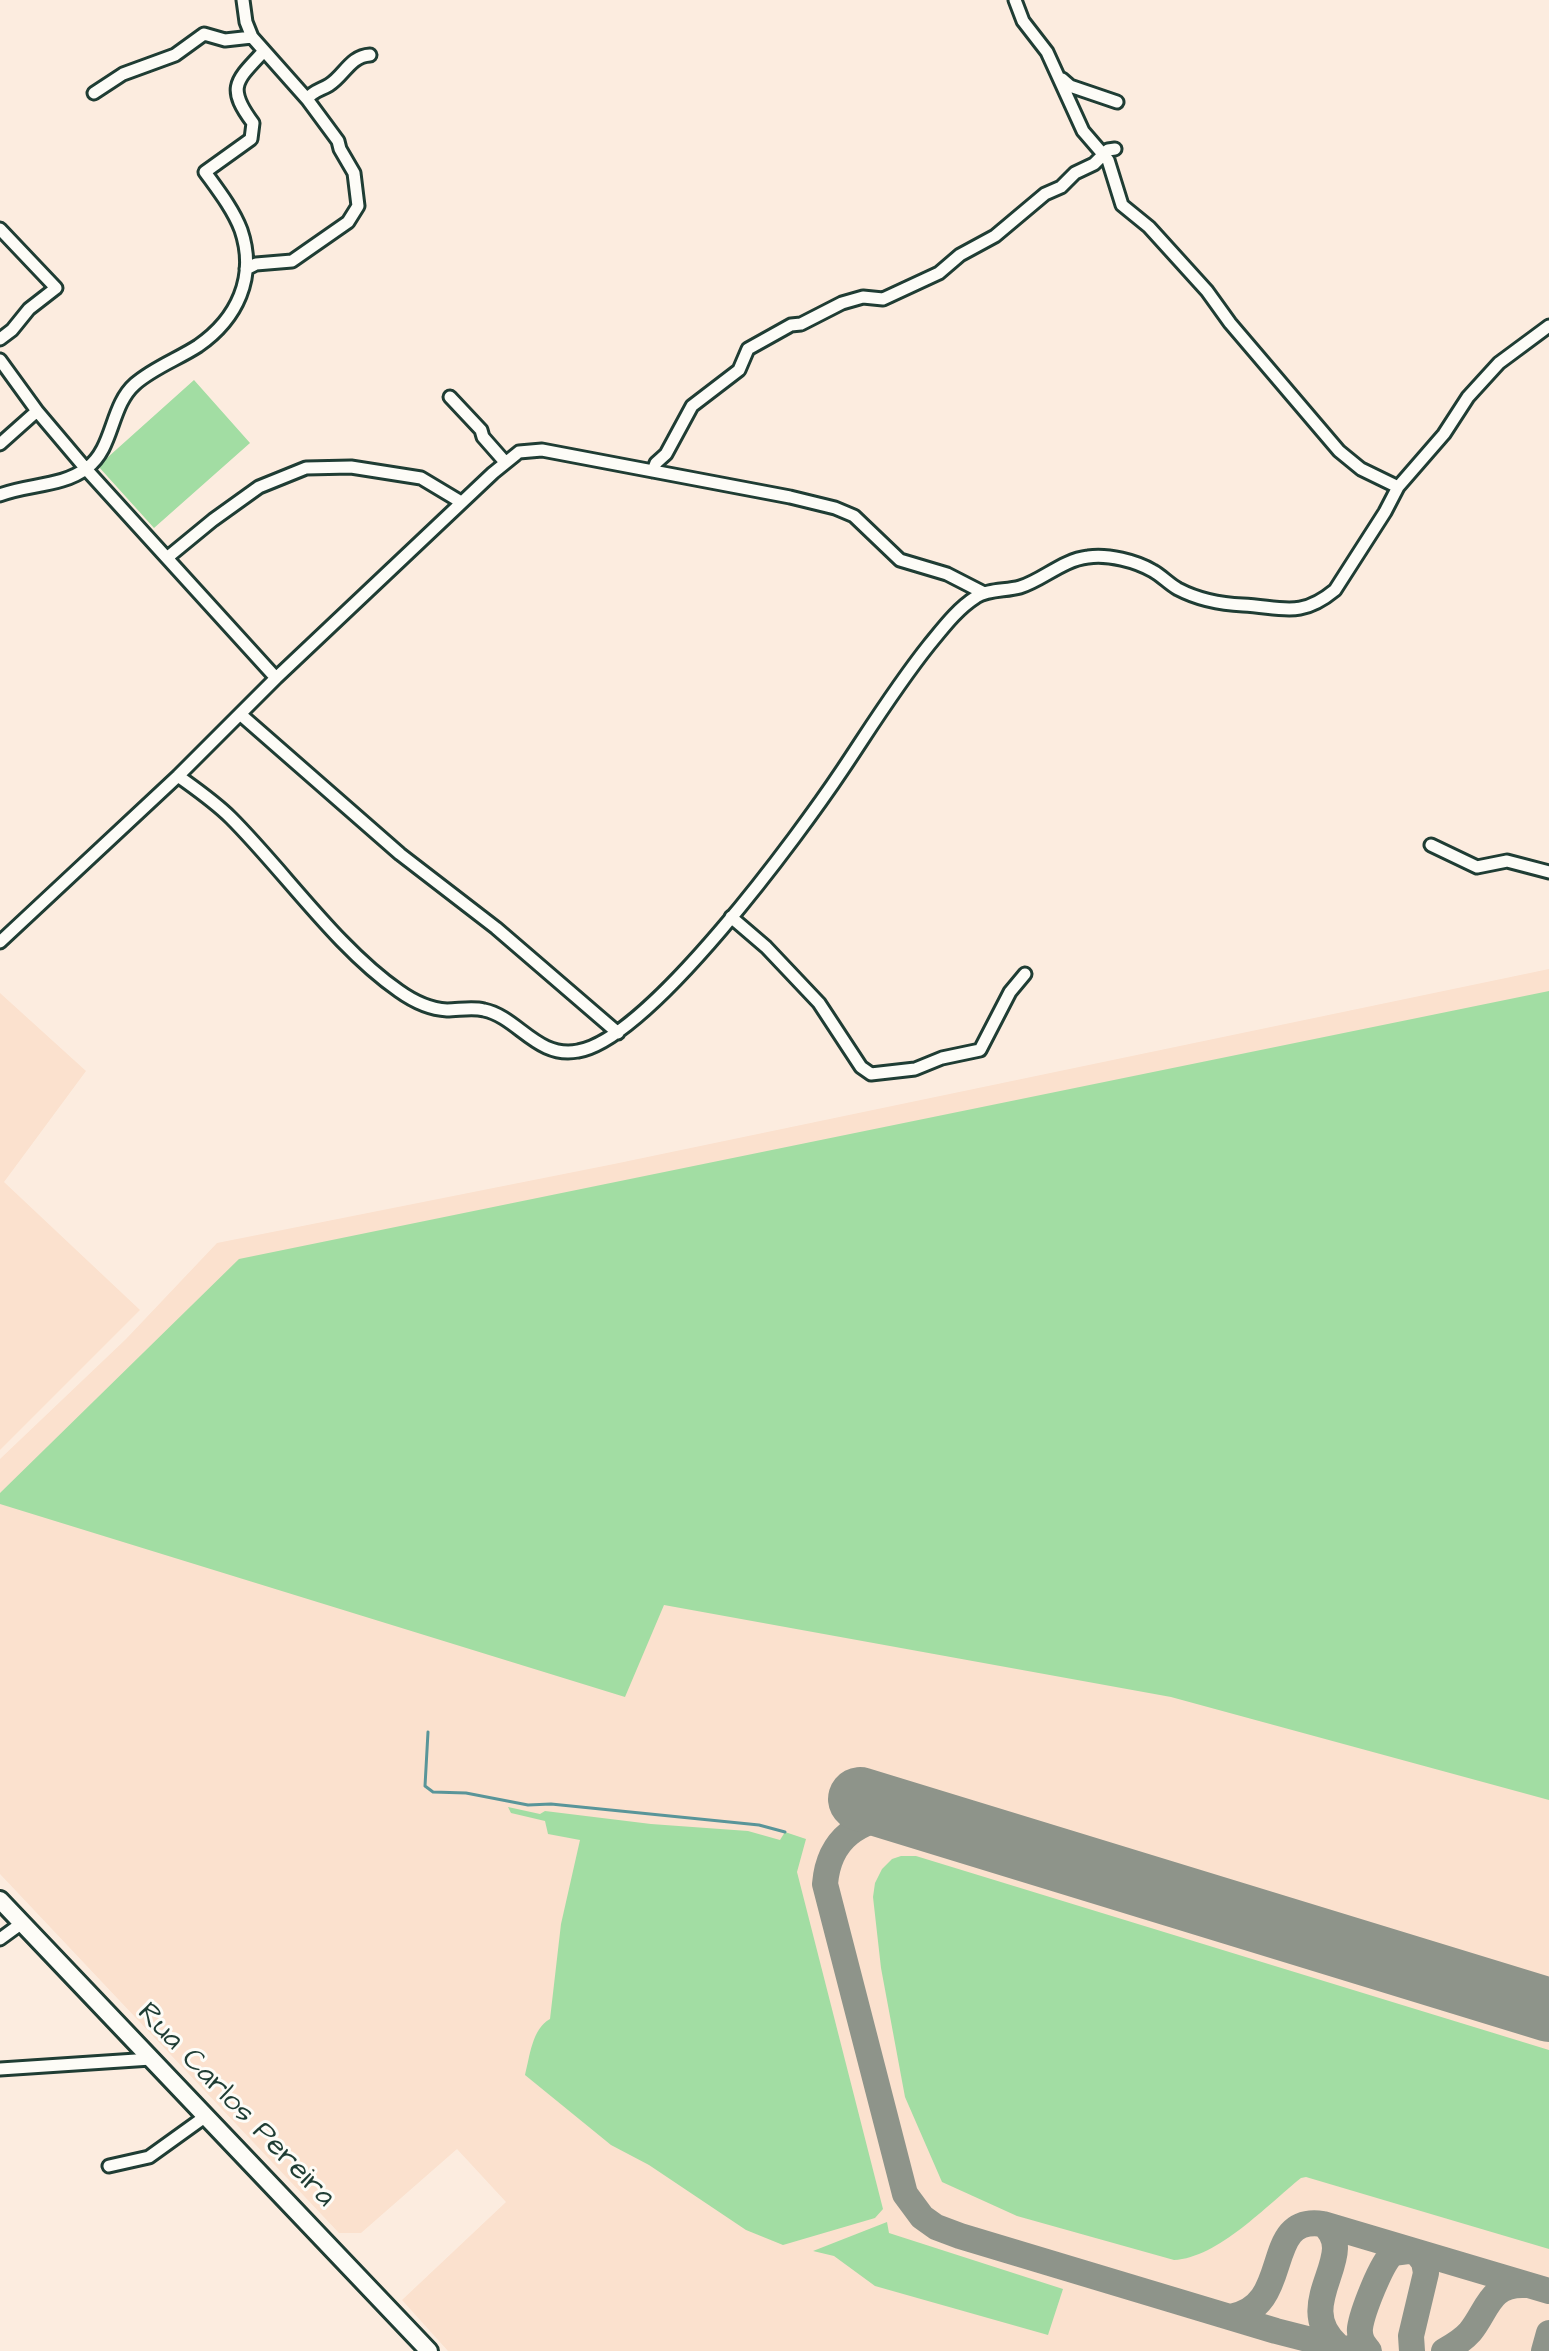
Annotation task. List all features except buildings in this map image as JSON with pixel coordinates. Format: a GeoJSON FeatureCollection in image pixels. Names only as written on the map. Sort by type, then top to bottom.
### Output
{"type":"FeatureCollection","features":[{"type":"Feature","properties":{"kind":"main road","name":"Rua Carlos Pereira"},"geometry":{"type":"LineString","coordinates":[[0,1900],[426,2350]]}},
{"type":"Feature","properties":{"kind":"street"},"geometry":{"type":"LineString","coordinates":[[243,0],[252,37],[307,99],[354,169],[358,206],[339,231],[302,256],[281,263],[256,264],[246,269]]}},
{"type":"Feature","properties":{"kind":"street"},"geometry":{"type":"LineString","coordinates":[[1015,0],[1023,21],[1047,52],[1065,88],[1071,111],[1083,131],[1109,151],[1122,205],[1149,227],[1207,291],[1230,323],[1339,451],[1361,469],[1398,487]]}},
{"type":"Feature","properties":{"kind":"street"},"geometry":{"type":"LineString","coordinates":[[94,93],[123,74],[175,55],[204,34],[220,39],[252,37]]}},
{"type":"Feature","properties":{"kind":"street"},"geometry":{"type":"LineString","coordinates":[[0,495],[46,485],[86,469],[103,448],[123,400],[134,385],[199,345],[228,321],[239,301],[246,269],[245,245],[240,227],[205,172],[251,139],[253,123],[236,96],[236,90],[245,71],[264,51]]}},
{"type":"Feature","properties":{"kind":"street"},"geometry":{"type":"LineString","coordinates":[[307,99],[311,93],[333,83],[358,58],[370,55]]}},
{"type":"Feature","properties":{"kind":"street"},"geometry":{"type":"LineString","coordinates":[[1059,76],[1070,86],[1117,102]]}},
{"type":"Feature","properties":{"kind":"street"},"geometry":{"type":"LineString","coordinates":[[653,471],[656,463],[666,454],[692,406],[739,370],[748,349],[791,325],[801,324],[842,303],[863,297],[883,299],[939,273],[960,255],[995,236],[1045,194],[1061,187],[1075,173],[1094,164],[1109,151]]}},
{"type":"Feature","properties":{"kind":"street"},"geometry":{"type":"LineString","coordinates":[[0,229],[56,288],[29,309],[0,339]]}},
{"type":"Feature","properties":{"kind":"street"},"geometry":{"type":"LineString","coordinates":[[178,776],[229,816],[346,944],[396,990],[421,1005],[446,1010],[485,1010],[547,1047],[577,1052],[618,1033],[645,1011],[697,958],[841,773],[901,681],[950,619],[984,593],[1025,586],[1057,567],[1087,557],[1117,558],[1150,569],[1176,588],[1225,605],[1246,605],[1275,611],[1308,607],[1335,590],[1398,487],[1444,434],[1468,397],[1499,363],[1549,326]]}},
{"type":"Feature","properties":{"kind":"street"},"geometry":{"type":"LineString","coordinates":[[0,360],[37,411],[86,469],[276,678]]}},
{"type":"Feature","properties":{"kind":"street"},"geometry":{"type":"LineString","coordinates":[[450,397],[505,462]]}},
{"type":"Feature","properties":{"kind":"street"},"geometry":{"type":"LineString","coordinates":[[0,444],[37,411]]}},
{"type":"Feature","properties":{"kind":"street"},"geometry":{"type":"LineString","coordinates":[[0,942],[178,776],[461,502],[519,452],[542,450],[835,508],[854,516],[900,560],[947,574],[984,593]]}},
{"type":"Feature","properties":{"kind":"street"},"geometry":{"type":"LineString","coordinates":[[168,557],[259,487],[306,468],[351,467],[421,478],[461,502]]}},
{"type":"Feature","properties":{"kind":"street"},"geometry":{"type":"LineString","coordinates":[[240,714],[400,854],[496,928],[618,1033]]}},
{"type":"Feature","properties":{"kind":"street"},"geometry":{"type":"LineString","coordinates":[[1431,845],[1477,867],[1507,861],[1549,872]]}},
{"type":"Feature","properties":{"kind":"street"},"geometry":{"type":"LineString","coordinates":[[731,917],[766,947],[819,1003],[861,1067],[871,1074],[915,1069],[942,1058],[980,1050],[1010,992],[1025,974]]}},
{"type":"Feature","properties":{"kind":"street"},"geometry":{"type":"LineString","coordinates":[[0,1939],[22,1923]]}},
{"type":"Feature","properties":{"kind":"street"},"geometry":{"type":"LineString","coordinates":[[0,2069],[151,2059]]}},
{"type":"Feature","properties":{"kind":"street"},"geometry":{"type":"LineString","coordinates":[[109,2166],[149,2157],[206,2116]]}},
{"type":"Feature","properties":{"kind":"shaded area"},"geometry":{"type":"Polygon","coordinates":[[[1549,969],[1549,2351],[448,2351],[402,2300],[506,2202],[457,2149],[361,2233],[339,2233],[0,1874],[0,1459],[126,1339],[217,1243],[614,1164],[1549,969]]]}},
{"type":"Feature","properties":{"kind":"shaded area"},"geometry":{"type":"Polygon","coordinates":[[[0,993],[86,1071],[4,1182],[140,1310],[0,1450],[0,993]]]}},
{"type":"Feature","properties":{"kind":"green space"},"geometry":{"type":"Polygon","coordinates":[[[194,380],[250,443],[154,528],[98,466],[194,380]]]}},
{"type":"Feature","properties":{"kind":"green space"},"geometry":{"type":"Polygon","coordinates":[[[1549,991],[1549,1800],[1171,1697],[664,1605],[625,1697],[0,1504],[0,1493],[239,1259],[1549,991]]]}},
{"type":"Feature","properties":{"kind":"green space"},"geometry":{"type":"Polygon","coordinates":[[[508,1807],[540,1814],[545,1811],[651,1824],[748,1831],[780,1840],[785,1832],[806,1839],[797,1872],[883,2209],[875,2218],[783,2245],[746,2230],[649,2165],[611,2145],[525,2075],[535,2036],[550,2019],[561,1924],[580,1840],[548,1834],[545,1821],[511,1813],[508,1807]]]}},
{"type":"Feature","properties":{"kind":"green space"},"geometry":{"type":"Polygon","coordinates":[[[916,1856],[1549,2050],[1549,2249],[1306,2177],[1225,2240],[1191,2257],[1174,2260],[1017,2216],[942,2182],[905,2097],[881,1968],[873,1897],[875,1883],[882,1869],[892,1859],[916,1856]]]}},
{"type":"Feature","properties":{"kind":"green space"},"geometry":{"type":"Polygon","coordinates":[[[887,2222],[889,2233],[1063,2289],[1048,2335],[875,2286],[834,2256],[813,2251],[887,2222]]]}},
{"type":"Feature","properties":{"kind":"waterway"},"geometry":{"type":"LineString","coordinates":[[428,1732],[425,1786],[433,1792],[466,1793],[528,1805],[551,1804],[759,1825],[785,1832]]}},
{"type":"Feature","properties":{"kind":"taxiway"},"geometry":{"type":"LineString","coordinates":[[902,1812],[873,1820],[849,1833],[833,1854],[825,1884],[905,2194],[922,2217],[936,2227],[960,2236],[1276,2331],[1355,2351]]}},
{"type":"Feature","properties":{"kind":"taxiway"},"geometry":{"type":"LineString","coordinates":[[1323,2224],[1333,2236],[1335,2250],[1320,2314],[1325,2330],[1338,2346]]}},
{"type":"Feature","properties":{"kind":"taxiway"},"geometry":{"type":"LineString","coordinates":[[1230,2317],[1250,2310],[1263,2297],[1283,2246],[1291,2233],[1304,2225],[1323,2224],[1549,2291]]}},
{"type":"Feature","properties":{"kind":"taxiway"},"geometry":{"type":"LineString","coordinates":[[1369,2351],[1360,2332],[1368,2300],[1388,2258],[1393,2253],[1408,2251]]}},
{"type":"Feature","properties":{"kind":"taxiway"},"geometry":{"type":"LineString","coordinates":[[1412,2351],[1411,2336],[1426,2273],[1424,2262],[1417,2253]]}},
{"type":"Feature","properties":{"kind":"taxiway"},"geometry":{"type":"LineString","coordinates":[[1444,2351],[1470,2332],[1496,2294],[1512,2286],[1524,2285]]}},
{"type":"Feature","properties":{"kind":"taxiway"},"geometry":{"type":"LineString","coordinates":[[1544,2351],[1549,2333]]}},
{"type":"Feature","properties":{"kind":"runway"},"geometry":{"type":"LineString","coordinates":[[860,1799],[1549,2010]]}}]}
